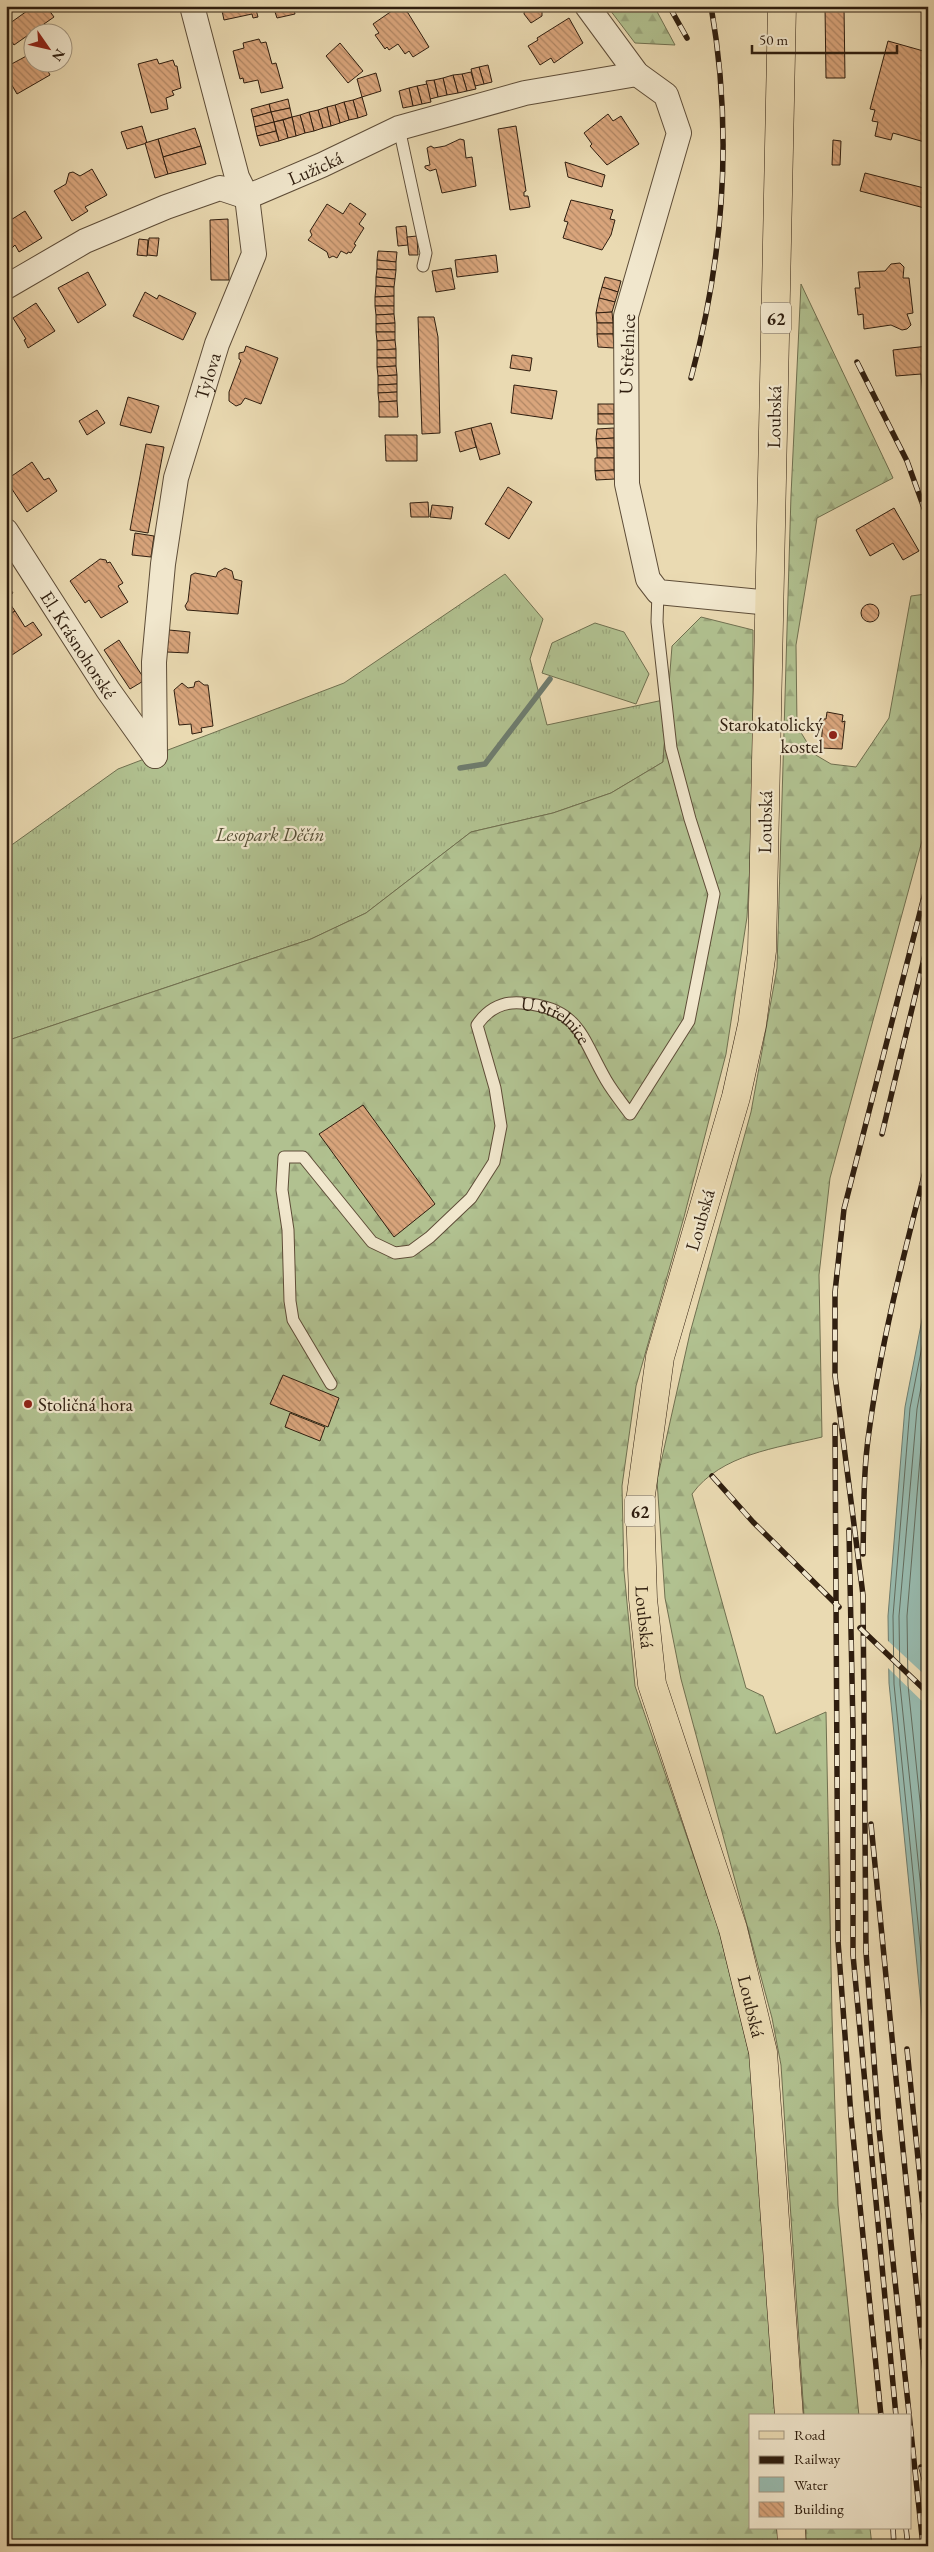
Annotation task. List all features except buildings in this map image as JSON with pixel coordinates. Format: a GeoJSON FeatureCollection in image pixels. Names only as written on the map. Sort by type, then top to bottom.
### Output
{"type":"FeatureCollection","features":[{"type":"Feature","properties":{"kind":"main road","name":"Loubská"},"geometry":{"type":"LineString","coordinates":[[782,6],[762,951],[752,1025],[736,1097],[660,1356],[640,1502],[643,1599],[652,1684],[733,1929],[762,2052],[788,2414]]}},
{"type":"Feature","properties":{"kind":"main road"},"geometry":{"type":"LineString","coordinates":[[791,2530],[792,2546]]}},
{"type":"Feature","properties":{"kind":"street","name":"Tylova"},"geometry":{"type":"LineString","coordinates":[[155,756],[154,662],[162,568],[176,478],[217,344],[254,254],[247,196],[237,177],[192,6]]}},
{"type":"Feature","properties":{"kind":"street","name":"U Střelnice"},"geometry":{"type":"LineString","coordinates":[[587,6],[637,74],[666,95],[679,133],[626,316],[627,484],[638,544],[648,579],[658,592]]}},
{"type":"Feature","properties":{"kind":"street","name":"Lužická"},"geometry":{"type":"LineString","coordinates":[[247,196],[399,128],[525,93],[637,74]]}},
{"type":"Feature","properties":{"kind":"street"},"geometry":{"type":"LineString","coordinates":[[6,287],[86,241],[166,207],[220,188],[247,196]]}},
{"type":"Feature","properties":{"kind":"street","name":"El. Krásnohorské"},"geometry":{"type":"LineString","coordinates":[[6,531],[108,690],[155,756]]}},
{"type":"Feature","properties":{"kind":"street"},"geometry":{"type":"LineString","coordinates":[[658,592],[770,603]]}},
{"type":"Feature","properties":{"kind":"lane"},"geometry":{"type":"LineString","coordinates":[[399,128],[426,253],[423,266]]}},
{"type":"Feature","properties":{"kind":"lane","name":"U Střelnice"},"geometry":{"type":"LineString","coordinates":[[331,1384],[293,1320],[290,1301],[288,1230],[282,1190],[284,1156],[303,1157],[372,1242],[395,1253],[411,1251],[430,1237],[471,1198],[494,1162],[502,1126],[495,1088],[478,1025],[485,1013],[496,1006],[518,1002],[544,1005],[566,1018],[582,1033],[606,1080],[630,1114],[689,1021],[714,894],[690,818],[671,748],[657,622],[658,592]]}},
{"type":"Feature","properties":{"kind":"green space"},"geometry":{"type":"Polygon","coordinates":[[[607,6],[654,6],[675,45],[635,43],[607,6]]]}},
{"type":"Feature","properties":{"kind":"green space"},"geometry":{"type":"Polygon","coordinates":[[[801,284],[893,478],[817,518],[796,645],[797,726],[814,754],[831,764],[856,767],[889,718],[911,596],[926,594],[928,819],[830,1178],[819,1275],[822,1437],[769,1449],[734,1461],[704,1481],[692,1494],[746,1688],[763,1696],[776,1734],[826,1712],[838,2205],[859,2414],[804,2414],[781,2065],[772,2018],[681,1679],[665,1598],[657,1480],[690,1333],[751,1112],[777,968],[791,495],[801,284]]]}},
{"type":"Feature","properties":{"kind":"green space","name":"Lesopark Děčín"},"geometry":{"type":"Polygon","coordinates":[[[505,574],[543,619],[530,659],[547,725],[668,699],[663,762],[611,793],[553,813],[471,832],[366,913],[311,939],[6,1041],[6,849],[118,769],[344,683],[505,574]]]}},
{"type":"Feature","properties":{"kind":"green space"},"geometry":{"type":"Polygon","coordinates":[[[701,617],[753,630],[753,811],[747,917],[726,1054],[684,1217],[636,1386],[622,1486],[624,1571],[635,1686],[719,1930],[752,2065],[775,2414],[749,2414],[749,2530],[778,2530],[778,2546],[6,2546],[6,1041],[311,939],[366,913],[471,832],[553,813],[611,793],[663,762],[672,646],[701,617]]]}},
{"type":"Feature","properties":{"kind":"green space"},"geometry":{"type":"Polygon","coordinates":[[[595,623],[624,632],[649,674],[636,704],[542,673],[552,643],[595,623]]]}},
{"type":"Feature","properties":{"kind":"green space"},"geometry":{"type":"Polygon","coordinates":[[[806,2530],[870,2530],[872,2546],[806,2546],[806,2530]]]}},
{"type":"Feature","properties":{"kind":"water"},"geometry":{"type":"Polygon","coordinates":[[[928,1289],[928,2076],[889,1683],[888,1616],[905,1407],[928,1289]]]}},
{"type":"Feature","properties":{"kind":"pier"},"geometry":{"type":"Polygon","coordinates":[[[886,1639],[928,1678],[928,1707],[887,1667],[886,1639]]]}},
{"type":"Feature","properties":{"kind":"waterway"},"geometry":{"type":"LineString","coordinates":[[460,768],[485,764],[550,679]]}},
{"type":"Feature","properties":{"kind":"railway"},"geometry":{"type":"LineString","coordinates":[[669,6],[687,38]]}},
{"type":"Feature","properties":{"kind":"railway"},"geometry":{"type":"LineString","coordinates":[[691,378],[711,286],[718,240],[722,193],[722,100],[711,6]]}},
{"type":"Feature","properties":{"kind":"railway"},"geometry":{"type":"LineString","coordinates":[[857,362],[907,461],[928,519]]}},
{"type":"Feature","properties":{"kind":"railway"},"geometry":{"type":"LineString","coordinates":[[909,2414],[879,2129],[866,1952],[863,1595],[835,1376],[835,1292],[844,1209],[928,881]]}},
{"type":"Feature","properties":{"kind":"railway"},"geometry":{"type":"LineString","coordinates":[[882,1134],[928,942]]}},
{"type":"Feature","properties":{"kind":"railway"},"geometry":{"type":"LineString","coordinates":[[863,1554],[866,1462],[874,1398],[894,1296],[928,1160]]}},
{"type":"Feature","properties":{"kind":"railway"},"geometry":{"type":"LineString","coordinates":[[835,1425],[838,1941],[851,2116],[881,2414]]}},
{"type":"Feature","properties":{"kind":"railway"},"geometry":{"type":"LineString","coordinates":[[712,1476],[753,1522],[839,1607]]}},
{"type":"Feature","properties":{"kind":"railway"},"geometry":{"type":"LineString","coordinates":[[849,1530],[853,1729],[853,1955],[896,2414]]}},
{"type":"Feature","properties":{"kind":"railway"},"geometry":{"type":"LineString","coordinates":[[860,1628],[928,1693]]}},
{"type":"Feature","properties":{"kind":"railway"},"geometry":{"type":"LineString","coordinates":[[871,1824],[928,2404]]}},
{"type":"Feature","properties":{"kind":"railway"},"geometry":{"type":"LineString","coordinates":[[907,2049],[928,2258]]}},
{"type":"Feature","properties":{"kind":"railway"},"geometry":{"type":"LineString","coordinates":[[912,2442],[923,2546]]}},
{"type":"Feature","properties":{"kind":"railway"},"geometry":{"type":"LineString","coordinates":[[921,2467],[928,2494]]}},
{"type":"Feature","properties":{"kind":"railway"},"geometry":{"type":"LineString","coordinates":[[893,2530],[894,2546]]}},
{"type":"Feature","properties":{"kind":"railway"},"geometry":{"type":"LineString","coordinates":[[906,2530],[908,2546]]}},
{"type":"Feature","properties":{"kind":"place","name":"Starokatolický kostel"},"geometry":{"type":"Point","coordinates":[833,735]}},
{"type":"Feature","properties":{"kind":"place","name":"Stoličná hora"},"geometry":{"type":"Point","coordinates":[28,1404]}}]}
